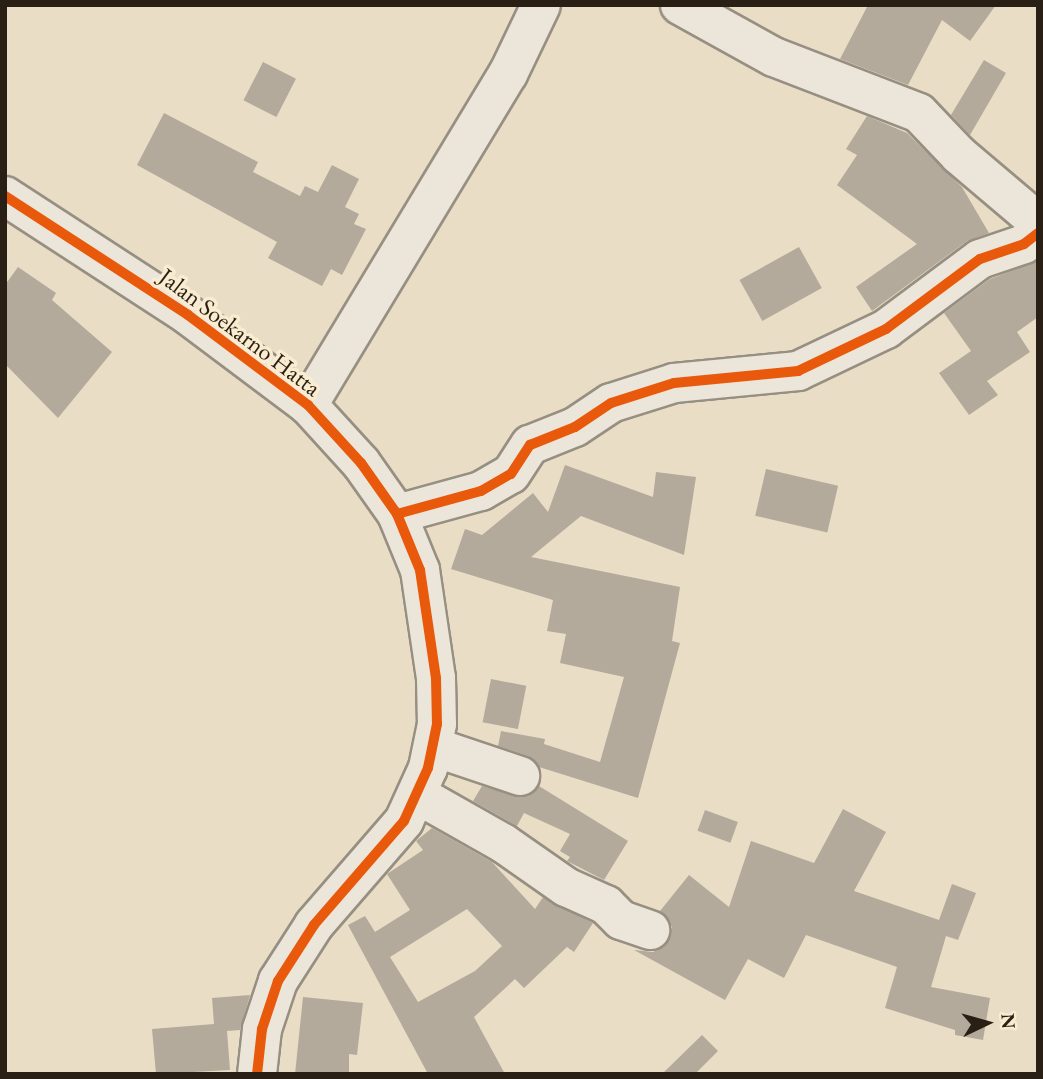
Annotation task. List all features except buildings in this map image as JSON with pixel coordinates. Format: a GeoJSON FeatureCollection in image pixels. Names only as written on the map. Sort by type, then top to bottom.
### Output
{"type":"FeatureCollection","features":[{"type":"Feature","properties":{"kind":"street"},"geometry":{"type":"LineString","coordinates":[[308,405],[508,74],[541,5]]}},
{"type":"Feature","properties":{"kind":"street"},"geometry":{"type":"LineString","coordinates":[[397,514],[481,491],[511,474],[530,445],[575,427],[611,403],[674,383],[798,371],[886,329],[980,260],[1036,235],[919,113],[774,57],[680,5]]}},
{"type":"Feature","properties":{"kind":"street","name":"Jalan Soekarno Hatta"},"geometry":{"type":"LineString","coordinates":[[5,196],[188,315],[308,405],[361,463],[397,514],[420,570],[432,625],[436,678],[434,747],[418,795],[404,821],[314,926],[278,981],[262,1029],[257,1074]]}},
{"type":"Feature","properties":{"kind":"street"},"geometry":{"type":"LineString","coordinates":[[434,747],[520,776]]}},
{"type":"Feature","properties":{"kind":"street"},"geometry":{"type":"LineString","coordinates":[[418,795],[597,901],[621,920],[650,930]]}},
{"type":"Feature","properties":{"kind":"cycle path"},"geometry":{"type":"LineString","coordinates":[[5,196],[188,315],[308,405],[361,463],[397,514],[420,570],[436,678],[437,724],[428,768],[404,821],[314,925],[278,981],[262,1029],[257,1074]]}},
{"type":"Feature","properties":{"kind":"cycle path"},"geometry":{"type":"LineString","coordinates":[[397,514],[481,491],[511,474],[530,445],[575,427],[611,403],[674,383],[798,371],[886,329],[980,259],[1024,244],[1038,233]]}}]}
